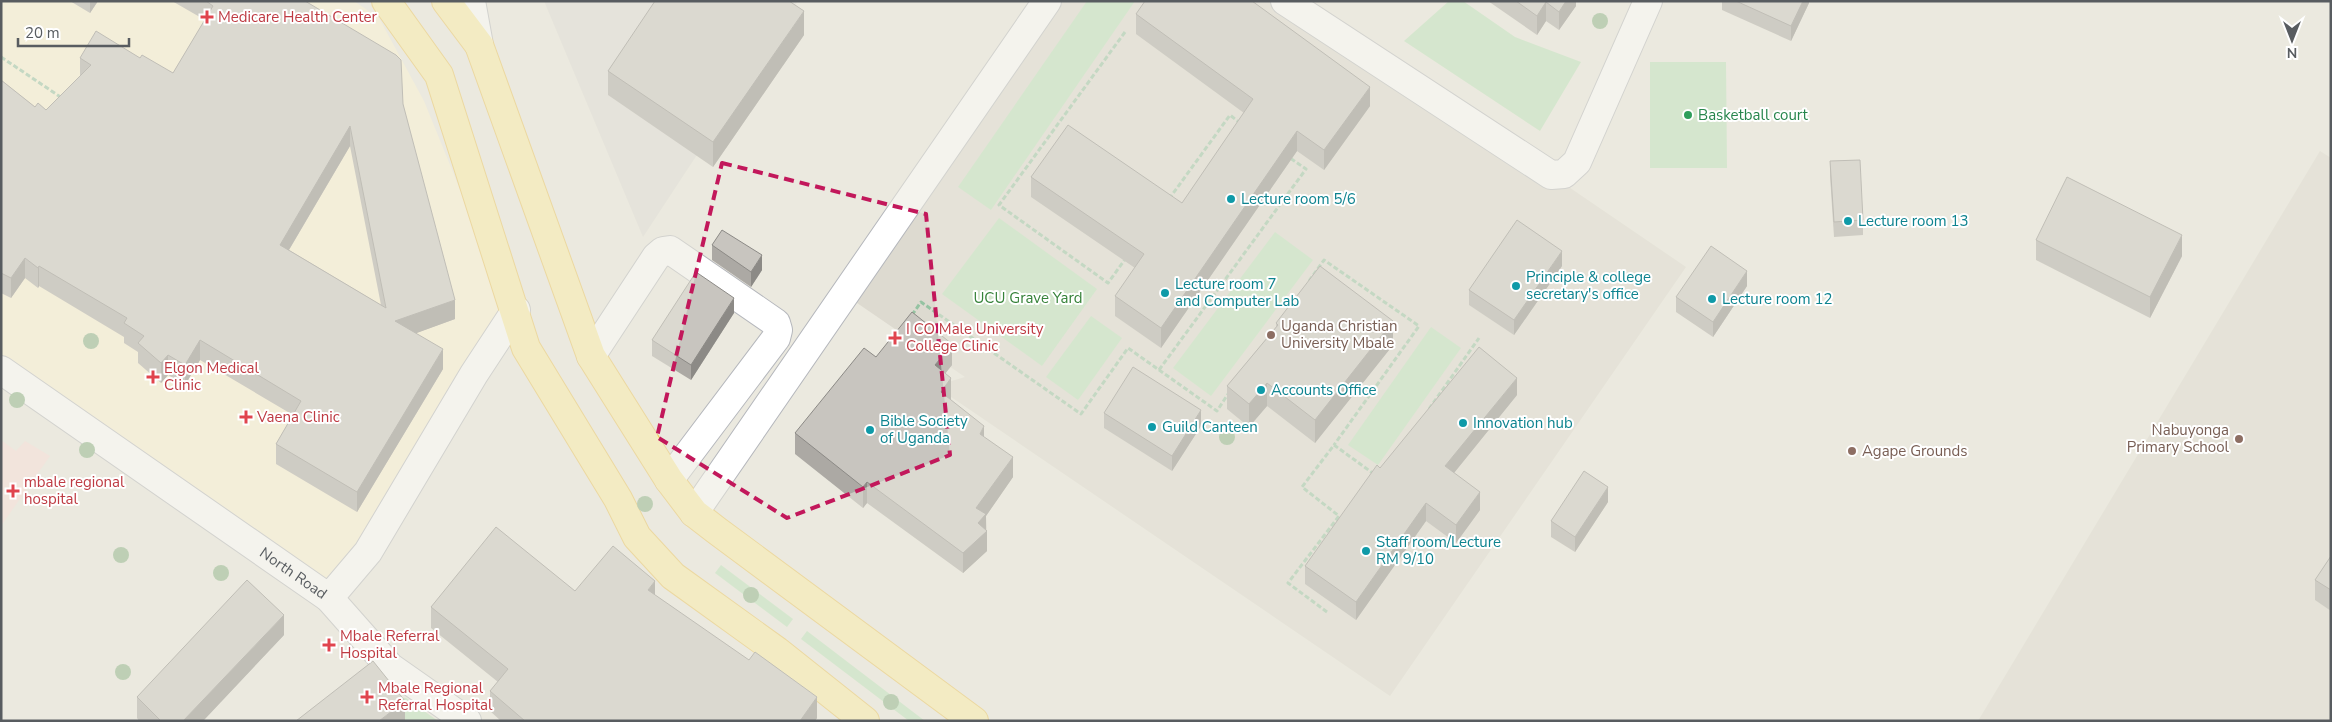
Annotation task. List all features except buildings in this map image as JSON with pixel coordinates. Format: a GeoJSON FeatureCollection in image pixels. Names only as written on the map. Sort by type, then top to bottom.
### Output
{"type":"FeatureCollection","features":[{"type":"Feature","properties":{"kind":"main road"},"geometry":{"type":"LineString","coordinates":[[386,1],[439,75],[516,310],[526,348],[618,499],[637,536],[673,576],[777,651],[863,720]]}},
{"type":"Feature","properties":{"kind":"main road"},"geometry":{"type":"LineString","coordinates":[[446,1],[479,45],[591,356],[669,480],[694,513],[974,721]]}},
{"type":"Feature","properties":{"kind":"street"},"geometry":{"type":"LineString","coordinates":[[471,1],[479,45]]}},
{"type":"Feature","properties":{"kind":"street"},"geometry":{"type":"LineString","coordinates":[[694,513],[1047,1]]}},
{"type":"Feature","properties":{"kind":"street"},"geometry":{"type":"LineString","coordinates":[[1285,1],[1551,175],[1564,174],[1577,162],[1648,1]]}},
{"type":"Feature","properties":{"kind":"street"},"geometry":{"type":"LineString","coordinates":[[591,356],[656,257],[670,250],[776,323],[778,330],[776,338],[669,480]]}},
{"type":"Feature","properties":{"kind":"street","name":"North Road"},"geometry":{"type":"LineString","coordinates":[[1,370],[329,598],[368,552],[474,374],[516,310]]}},
{"type":"Feature","properties":{"kind":"street"},"geometry":{"type":"LineString","coordinates":[[329,598],[390,667],[467,721]]}},
{"type":"Feature","properties":{"kind":"path"},"geometry":{"type":"LineString","coordinates":[[1125,32],[999,205],[1108,282],[1131,251]]}},
{"type":"Feature","properties":{"kind":"path"},"geometry":{"type":"LineString","coordinates":[[1,57],[68,102]]}},
{"type":"Feature","properties":{"kind":"path"},"geometry":{"type":"LineString","coordinates":[[1166,203],[1230,115],[1245,126]]}},
{"type":"Feature","properties":{"kind":"path"},"geometry":{"type":"LineString","coordinates":[[1159,370],[1306,169],[1283,153]]}},
{"type":"Feature","properties":{"kind":"path"},"geometry":{"type":"LineString","coordinates":[[1307,284],[1324,260],[1419,326],[1302,488],[1339,516],[1288,583],[1327,612]]}},
{"type":"Feature","properties":{"kind":"path"},"geometry":{"type":"LineString","coordinates":[[911,316],[922,302],[1081,414],[1128,348],[1217,411],[1234,387]]}},
{"type":"Feature","properties":{"kind":"path"},"geometry":{"type":"LineString","coordinates":[[1424,416],[1479,338]]}},
{"type":"Feature","properties":{"kind":"path"},"geometry":{"type":"LineString","coordinates":[[1334,445],[1380,478]]}},
{"type":"Feature","properties":{"kind":"highlighted area"},"geometry":{"type":"Polygon","coordinates":[[[722,163],[926,214],[950,455],[787,518],[657,437],[722,163]]]}},
{"type":"Feature","properties":{"kind":"shaded area"},"geometry":{"type":"Polygon","coordinates":[[[1,1],[354,1],[379,18],[424,101],[512,317],[329,598],[1,370],[1,1]]]}},
{"type":"Feature","properties":{"kind":"shaded area"},"geometry":{"type":"Polygon","coordinates":[[[544,1],[798,1],[643,237],[544,1]]]}},
{"type":"Feature","properties":{"kind":"shaded area","name":"Uganda Christian University Mbale"},"geometry":{"type":"Polygon","coordinates":[[[1042,1],[1296,1],[1686,267],[1390,696],[935,386],[965,377],[841,292],[1042,1]]]}},
{"type":"Feature","properties":{"kind":"shaded area","name":"Nabuyonga Primary School"},"geometry":{"type":"Polygon","coordinates":[[[2320,151],[2331,158],[2331,721],[1978,721],[2320,151]]]}},
{"type":"Feature","properties":{"kind":"shaded area","name":"mbale regional hospital"},"geometry":{"type":"Polygon","coordinates":[[[1,440],[16,451],[25,441],[50,456],[1,526],[1,440]]]}},
{"type":"Feature","properties":{"kind":"green space"},"geometry":{"type":"Polygon","coordinates":[[[1087,1],[1135,1],[991,210],[958,187],[1087,1]]]}},
{"type":"Feature","properties":{"kind":"green space"},"geometry":{"type":"Polygon","coordinates":[[[1449,1],[1463,1],[1515,37],[1581,62],[1540,131],[1404,41],[1449,1]]]}},
{"type":"Feature","properties":{"kind":"green space","name":"Basketball court"},"geometry":{"type":"Polygon","coordinates":[[[1650,62],[1726,62],[1727,168],[1650,168],[1650,62]]]}},
{"type":"Feature","properties":{"kind":"green space","name":"UCU Grave Yard"},"geometry":{"type":"Polygon","coordinates":[[[999,218],[1097,289],[1042,366],[942,294],[999,218]]]}},
{"type":"Feature","properties":{"kind":"green space"},"geometry":{"type":"Polygon","coordinates":[[[1275,232],[1313,260],[1211,396],[1173,368],[1275,232]]]}},
{"type":"Feature","properties":{"kind":"green space"},"geometry":{"type":"Polygon","coordinates":[[[1091,316],[1122,338],[1078,400],[1046,377],[1091,316]]]}},
{"type":"Feature","properties":{"kind":"green space"},"geometry":{"type":"Polygon","coordinates":[[[1431,327],[1461,348],[1378,465],[1348,445],[1431,327]]]}},
{"type":"Feature","properties":{"kind":"green space"},"geometry":{"type":"Polygon","coordinates":[[[721,565],[793,619],[787,627],[715,573],[721,565]]]}},
{"type":"Feature","properties":{"kind":"green space"},"geometry":{"type":"Polygon","coordinates":[[[807,631],[925,721],[909,721],[801,639],[807,631]]]}},
{"type":"Feature","properties":{"kind":"green space"},"geometry":{"type":"Polygon","coordinates":[[[382,695],[406,698],[438,721],[399,721],[382,695]]]}},
{"type":"Feature","properties":{"kind":"place","name":"Medicare Health Center"},"geometry":{"type":"Point","coordinates":[207,17]}},
{"type":"Feature","properties":{"kind":"place","name":"Basketball court"},"geometry":{"type":"Point","coordinates":[1688,115]}},
{"type":"Feature","properties":{"kind":"place","name":"Lecture room 5/6"},"geometry":{"type":"Point","coordinates":[1231,199]}},
{"type":"Feature","properties":{"kind":"place","name":"Lecture room 13"},"geometry":{"type":"Point","coordinates":[1848,221]}},
{"type":"Feature","properties":{"kind":"place","name":"Principle & college secretary's office"},"geometry":{"type":"Point","coordinates":[1516,286]}},
{"type":"Feature","properties":{"kind":"place","name":"Lecture room 7 and Computer Lab"},"geometry":{"type":"Point","coordinates":[1165,293]}},
{"type":"Feature","properties":{"kind":"place","name":"Lecture room 12"},"geometry":{"type":"Point","coordinates":[1712,299]}},
{"type":"Feature","properties":{"kind":"place","name":"Uganda Christian University Mbale"},"geometry":{"type":"Point","coordinates":[1271,335]}},
{"type":"Feature","properties":{"kind":"place","name":"I CO Male University College Clinic"},"geometry":{"type":"Point","coordinates":[895,338]}},
{"type":"Feature","properties":{"kind":"place","name":"Elgon Medical Clinic"},"geometry":{"type":"Point","coordinates":[153,377]}},
{"type":"Feature","properties":{"kind":"place","name":"Accounts Office"},"geometry":{"type":"Point","coordinates":[1261,390]}},
{"type":"Feature","properties":{"kind":"place","name":"Vaena Clinic"},"geometry":{"type":"Point","coordinates":[246,417]}},
{"type":"Feature","properties":{"kind":"place","name":"Innovation hub"},"geometry":{"type":"Point","coordinates":[1463,423]}},
{"type":"Feature","properties":{"kind":"place","name":"Guild Canteen"},"geometry":{"type":"Point","coordinates":[1152,427]}},
{"type":"Feature","properties":{"kind":"place","name":"Bible Society of Uganda"},"geometry":{"type":"Point","coordinates":[870,430]}},
{"type":"Feature","properties":{"kind":"place","name":"Nabuyonga Primary School"},"geometry":{"type":"Point","coordinates":[2239,439]}},
{"type":"Feature","properties":{"kind":"place","name":"Agape Grounds"},"geometry":{"type":"Point","coordinates":[1852,451]}},
{"type":"Feature","properties":{"kind":"place","name":"mbale regional hospital"},"geometry":{"type":"Point","coordinates":[13,491]}},
{"type":"Feature","properties":{"kind":"place","name":"Staff room/Lecture RM 9/10"},"geometry":{"type":"Point","coordinates":[1366,551]}},
{"type":"Feature","properties":{"kind":"place","name":"Mbale Referral Hospital"},"geometry":{"type":"Point","coordinates":[329,645]}},
{"type":"Feature","properties":{"kind":"place","name":"Mbale Regional Referral Hospital"},"geometry":{"type":"Point","coordinates":[367,697]}}]}
